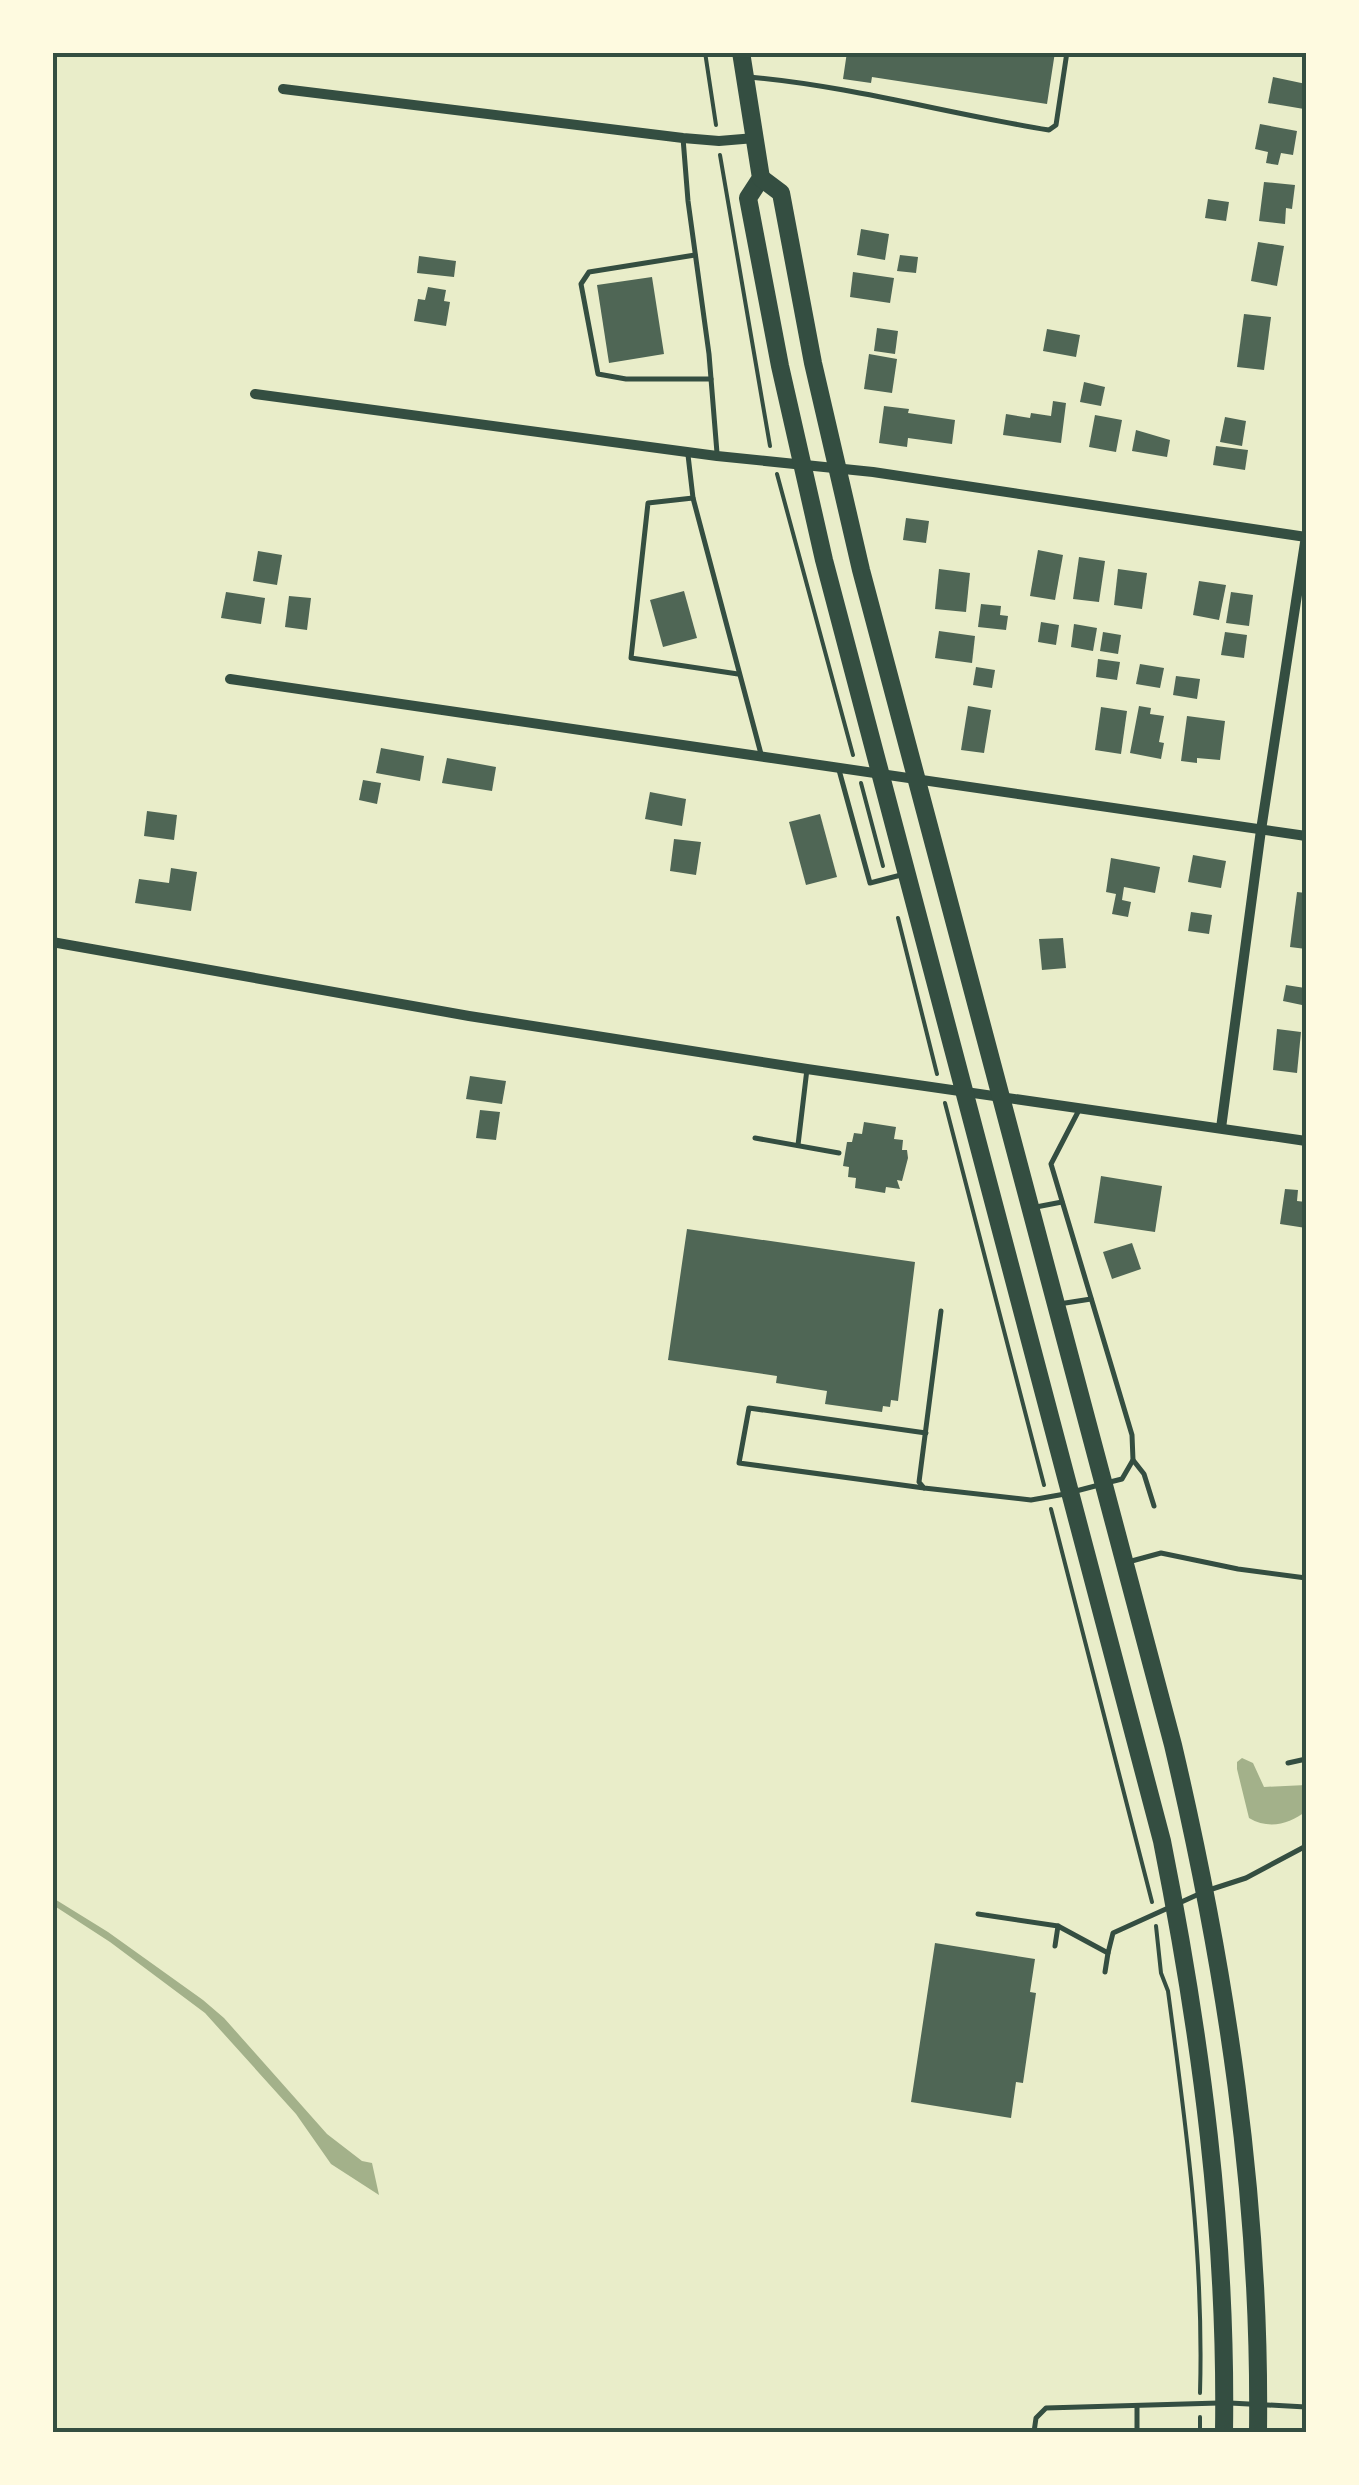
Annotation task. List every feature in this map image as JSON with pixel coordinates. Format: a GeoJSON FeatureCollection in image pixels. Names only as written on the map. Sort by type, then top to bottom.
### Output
{"type":"FeatureCollection","features":[{"type":"Feature","properties":{"kind":"main road"},"geometry":{"type":"LineString","coordinates":[[741,52],[761,178],[748,198],[801,463],[906,874],[1138,1742],[1174,1904],[1190,1984],[1214,2163],[1223,2310],[1224,2432]]}},
{"type":"Feature","properties":{"kind":"main road"},"geometry":{"type":"LineString","coordinates":[[761,178],[781,193],[836,468],[1172,1745],[1206,1891],[1240,2095],[1252,2231],[1258,2432]]}},
{"type":"Feature","properties":{"kind":"street"},"geometry":{"type":"LineString","coordinates":[[283,88],[683,138],[755,138]]}},
{"type":"Feature","properties":{"kind":"street"},"geometry":{"type":"LineString","coordinates":[[255,394],[717,456],[801,463],[1306,537],[1221,1128]]}},
{"type":"Feature","properties":{"kind":"street"},"geometry":{"type":"LineString","coordinates":[[230,679],[1306,836]]}},
{"type":"Feature","properties":{"kind":"street"},"geometry":{"type":"LineString","coordinates":[[52,942],[469,1016],[1306,1141]]}},
{"type":"Feature","properties":{"kind":"lane"},"geometry":{"type":"LineString","coordinates":[[744,76],[842,88],[959,116],[1050,130],[1056,125],[1067,52]]}},
{"type":"Feature","properties":{"kind":"lane"},"geometry":{"type":"LineString","coordinates":[[683,138],[717,456]]}},
{"type":"Feature","properties":{"kind":"lane"},"geometry":{"type":"LineString","coordinates":[[696,256],[590,272],[581,284],[598,374],[626,379],[711,379]]}},
{"type":"Feature","properties":{"kind":"lane"},"geometry":{"type":"LineString","coordinates":[[688,452],[693,498],[762,756]]}},
{"type":"Feature","properties":{"kind":"lane"},"geometry":{"type":"LineString","coordinates":[[693,498],[648,502],[631,658],[738,674]]}},
{"type":"Feature","properties":{"kind":"lane"},"geometry":{"type":"LineString","coordinates":[[839,767],[870,883],[906,874]]}},
{"type":"Feature","properties":{"kind":"lane"},"geometry":{"type":"LineString","coordinates":[[798,1145],[807,1069]]}},
{"type":"Feature","properties":{"kind":"lane"},"geometry":{"type":"LineString","coordinates":[[926,1433],[748,1408],[738,1463],[1031,1500],[1122,1479],[1133,1460],[1132,1436],[1051,1164],[1080,1107]]}},
{"type":"Feature","properties":{"kind":"lane"},"geometry":{"type":"LineString","coordinates":[[755,1138],[839,1152]]}},
{"type":"Feature","properties":{"kind":"lane"},"geometry":{"type":"LineString","coordinates":[[1030,1208],[1062,1202]]}},
{"type":"Feature","properties":{"kind":"lane"},"geometry":{"type":"LineString","coordinates":[[1056,1305],[1091,1299]]}},
{"type":"Feature","properties":{"kind":"lane"},"geometry":{"type":"LineString","coordinates":[[924,1488],[920,1482],[941,1311]]}},
{"type":"Feature","properties":{"kind":"lane"},"geometry":{"type":"LineString","coordinates":[[1133,1460],[1144,1474],[1154,1506]]}},
{"type":"Feature","properties":{"kind":"lane"},"geometry":{"type":"LineString","coordinates":[[1124,1563],[1161,1553],[1306,1578]]}},
{"type":"Feature","properties":{"kind":"lane"},"geometry":{"type":"LineString","coordinates":[[1306,1690],[1306,1703]]}},
{"type":"Feature","properties":{"kind":"lane"},"geometry":{"type":"LineString","coordinates":[[1288,1763],[1306,1759]]}},
{"type":"Feature","properties":{"kind":"lane"},"geometry":{"type":"LineString","coordinates":[[1105,1972],[1113,1933],[1174,1904],[1246,1878],[1306,1846]]}},
{"type":"Feature","properties":{"kind":"lane"},"geometry":{"type":"LineString","coordinates":[[978,1914],[1058,1926],[1108,1953]]}},
{"type":"Feature","properties":{"kind":"lane"},"geometry":{"type":"LineString","coordinates":[[1055,1946],[1058,1926]]}},
{"type":"Feature","properties":{"kind":"lane"},"geometry":{"type":"LineString","coordinates":[[1034,2432],[1036,2418],[1046,2408],[1225,2403],[1306,2407]]}},
{"type":"Feature","properties":{"kind":"lane"},"geometry":{"type":"LineString","coordinates":[[1137,2407],[1137,2432]]}},
{"type":"Feature","properties":{"kind":"path"},"geometry":{"type":"LineString","coordinates":[[706,52],[715,118]]}},
{"type":"Feature","properties":{"kind":"path"},"geometry":{"type":"LineString","coordinates":[[720,161],[768,438]]}},
{"type":"Feature","properties":{"kind":"path"},"geometry":{"type":"LineString","coordinates":[[779,481],[850,741]]}},
{"type":"Feature","properties":{"kind":"path"},"geometry":{"type":"LineString","coordinates":[[862,790],[882,858]]}},
{"type":"Feature","properties":{"kind":"path"},"geometry":{"type":"LineString","coordinates":[[894,904],[934,1062]]}},
{"type":"Feature","properties":{"kind":"path"},"geometry":{"type":"LineString","coordinates":[[946,1110],[1042,1475]]}},
{"type":"Feature","properties":{"kind":"path"},"geometry":{"type":"LineString","coordinates":[[1054,1521],[1150,1893]]}},
{"type":"Feature","properties":{"kind":"path"},"geometry":{"type":"LineString","coordinates":[[1158,1937],[1195,2205],[1202,2314],[1201,2378]]}},
{"type":"Feature","properties":{"kind":"shaded area"},"geometry":{"type":"Polygon","coordinates":[[[1242,1758],[1253,1763],[1264,1787],[1306,1785],[1306,1811],[1279,1824],[1249,1818],[1237,1769],[1242,1758]]]}},
{"type":"Feature","properties":{"kind":"shaded area"},"geometry":{"type":"Polygon","coordinates":[[[53,1898],[108,1932],[224,2018],[327,2134],[362,2161],[372,2163],[379,2195],[331,2164],[296,2114],[205,2013],[53,1905],[53,1898]]]}},
{"type":"Feature","properties":{"kind":"building"},"geometry":{"type":"Polygon","coordinates":[[[847,52],[1055,52],[1047,104],[872,77],[871,83],[843,79],[847,52]]]}},
{"type":"Feature","properties":{"kind":"building"},"geometry":{"type":"Polygon","coordinates":[[[1273,77],[1306,84],[1304,109],[1268,103],[1273,77]]]}},
{"type":"Feature","properties":{"kind":"building"},"geometry":{"type":"Polygon","coordinates":[[[1260,124],[1297,131],[1293,155],[1281,153],[1278,165],[1266,163],[1268,152],[1255,149],[1260,124]]]}},
{"type":"Feature","properties":{"kind":"building"},"geometry":{"type":"Polygon","coordinates":[[[1264,182],[1295,185],[1292,209],[1286,208],[1285,224],[1259,221],[1264,182]]]}},
{"type":"Feature","properties":{"kind":"building"},"geometry":{"type":"Polygon","coordinates":[[[1208,199],[1229,202],[1226,221],[1205,218],[1208,199]]]}},
{"type":"Feature","properties":{"kind":"building"},"geometry":{"type":"Polygon","coordinates":[[[861,229],[889,234],[885,260],[857,255],[861,229]]]}},
{"type":"Feature","properties":{"kind":"building"},"geometry":{"type":"Polygon","coordinates":[[[1258,242],[1284,246],[1277,286],[1251,281],[1258,242]]]}},
{"type":"Feature","properties":{"kind":"building"},"geometry":{"type":"Polygon","coordinates":[[[900,255],[918,257],[916,273],[897,271],[900,255]]]}},
{"type":"Feature","properties":{"kind":"building"},"geometry":{"type":"Polygon","coordinates":[[[419,256],[456,261],[454,277],[417,273],[419,256]]]}},
{"type":"Feature","properties":{"kind":"building"},"geometry":{"type":"Polygon","coordinates":[[[853,272],[894,278],[890,303],[850,297],[853,272]]]}},
{"type":"Feature","properties":{"kind":"building"},"geometry":{"type":"Polygon","coordinates":[[[652,277],[664,354],[609,363],[597,285],[652,277]]]}},
{"type":"Feature","properties":{"kind":"building"},"geometry":{"type":"Polygon","coordinates":[[[428,287],[446,290],[444,301],[450,302],[446,326],[414,321],[418,299],[425,300],[428,287]]]}},
{"type":"Feature","properties":{"kind":"building"},"geometry":{"type":"Polygon","coordinates":[[[1244,314],[1271,317],[1264,370],[1237,367],[1244,314]]]}},
{"type":"Feature","properties":{"kind":"building"},"geometry":{"type":"Polygon","coordinates":[[[877,328],[898,331],[895,354],[874,351],[877,328]]]}},
{"type":"Feature","properties":{"kind":"building"},"geometry":{"type":"Polygon","coordinates":[[[1047,329],[1080,335],[1076,357],[1043,351],[1047,329]]]}},
{"type":"Feature","properties":{"kind":"building"},"geometry":{"type":"Polygon","coordinates":[[[869,354],[897,359],[892,393],[864,389],[869,354]]]}},
{"type":"Feature","properties":{"kind":"building"},"geometry":{"type":"Polygon","coordinates":[[[1084,382],[1105,387],[1101,406],[1080,402],[1084,382]]]}},
{"type":"Feature","properties":{"kind":"building"},"geometry":{"type":"Polygon","coordinates":[[[1053,401],[1066,403],[1061,443],[1003,435],[1006,414],[1051,416],[1053,401]]]}},
{"type":"Feature","properties":{"kind":"building"},"geometry":{"type":"Polygon","coordinates":[[[884,406],[955,420],[952,444],[908,438],[907,447],[879,443],[884,406]]]}},
{"type":"Feature","properties":{"kind":"building"},"geometry":{"type":"Polygon","coordinates":[[[1095,415],[1122,420],[1116,452],[1089,447],[1095,415]]]}},
{"type":"Feature","properties":{"kind":"building"},"geometry":{"type":"Polygon","coordinates":[[[1225,417],[1246,421],[1242,446],[1220,442],[1225,417]]]}},
{"type":"Feature","properties":{"kind":"building"},"geometry":{"type":"Polygon","coordinates":[[[1136,430],[1170,440],[1167,457],[1132,451],[1136,430]]]}},
{"type":"Feature","properties":{"kind":"building"},"geometry":{"type":"Polygon","coordinates":[[[1216,446],[1248,450],[1245,470],[1213,465],[1216,446]]]}},
{"type":"Feature","properties":{"kind":"building"},"geometry":{"type":"Polygon","coordinates":[[[906,518],[929,521],[926,543],[903,540],[906,518]]]}},
{"type":"Feature","properties":{"kind":"building"},"geometry":{"type":"Polygon","coordinates":[[[1038,550],[1063,555],[1055,600],[1030,596],[1038,550]]]}},
{"type":"Feature","properties":{"kind":"building"},"geometry":{"type":"Polygon","coordinates":[[[258,551],[282,555],[277,585],[253,581],[258,551]]]}},
{"type":"Feature","properties":{"kind":"building"},"geometry":{"type":"Polygon","coordinates":[[[1079,557],[1105,561],[1099,602],[1073,599],[1079,557]]]}},
{"type":"Feature","properties":{"kind":"building"},"geometry":{"type":"Polygon","coordinates":[[[939,569],[970,573],[966,612],[935,609],[939,569]]]}},
{"type":"Feature","properties":{"kind":"building"},"geometry":{"type":"Polygon","coordinates":[[[1118,569],[1147,573],[1142,609],[1114,605],[1118,569]]]}},
{"type":"Feature","properties":{"kind":"building"},"geometry":{"type":"Polygon","coordinates":[[[1199,581],[1226,585],[1219,620],[1193,615],[1199,581]]]}},
{"type":"Feature","properties":{"kind":"building"},"geometry":{"type":"Polygon","coordinates":[[[684,591],[697,638],[663,647],[650,600],[684,591]]]}},
{"type":"Feature","properties":{"kind":"building"},"geometry":{"type":"Polygon","coordinates":[[[226,592],[265,598],[261,624],[221,618],[226,592]]]}},
{"type":"Feature","properties":{"kind":"building"},"geometry":{"type":"Polygon","coordinates":[[[1231,592],[1253,595],[1249,626],[1226,623],[1231,592]]]}},
{"type":"Feature","properties":{"kind":"building"},"geometry":{"type":"Polygon","coordinates":[[[289,596],[311,598],[307,630],[285,627],[289,596]]]}},
{"type":"Feature","properties":{"kind":"building"},"geometry":{"type":"Polygon","coordinates":[[[981,604],[1001,606],[1000,615],[1008,616],[1006,630],[978,627],[981,604]]]}},
{"type":"Feature","properties":{"kind":"building"},"geometry":{"type":"Polygon","coordinates":[[[1041,622],[1059,625],[1056,645],[1038,642],[1041,622]]]}},
{"type":"Feature","properties":{"kind":"building"},"geometry":{"type":"Polygon","coordinates":[[[1074,624],[1097,628],[1093,651],[1071,647],[1074,624]]]}},
{"type":"Feature","properties":{"kind":"building"},"geometry":{"type":"Polygon","coordinates":[[[939,631],[975,636],[972,663],[935,658],[939,631]]]}},
{"type":"Feature","properties":{"kind":"building"},"geometry":{"type":"Polygon","coordinates":[[[1103,632],[1121,635],[1118,654],[1100,651],[1103,632]]]}},
{"type":"Feature","properties":{"kind":"building"},"geometry":{"type":"Polygon","coordinates":[[[1225,632],[1247,635],[1244,658],[1221,655],[1225,632]]]}},
{"type":"Feature","properties":{"kind":"building"},"geometry":{"type":"Polygon","coordinates":[[[1098,659],[1120,662],[1117,680],[1096,677],[1098,659]]]}},
{"type":"Feature","properties":{"kind":"building"},"geometry":{"type":"Polygon","coordinates":[[[1140,664],[1164,668],[1160,688],[1136,684],[1140,664]]]}},
{"type":"Feature","properties":{"kind":"building"},"geometry":{"type":"Polygon","coordinates":[[[976,667],[995,670],[992,688],[973,685],[976,667]]]}},
{"type":"Feature","properties":{"kind":"building"},"geometry":{"type":"Polygon","coordinates":[[[1176,676],[1200,679],[1197,699],[1173,695],[1176,676]]]}},
{"type":"Feature","properties":{"kind":"building"},"geometry":{"type":"Polygon","coordinates":[[[968,706],[991,710],[984,753],[961,750],[968,706]]]}},
{"type":"Feature","properties":{"kind":"building"},"geometry":{"type":"Polygon","coordinates":[[[1139,706],[1151,708],[1150,714],[1164,716],[1159,742],[1164,743],[1161,759],[1130,753],[1139,706]]]}},
{"type":"Feature","properties":{"kind":"building"},"geometry":{"type":"Polygon","coordinates":[[[1101,707],[1127,711],[1121,754],[1095,750],[1101,707]]]}},
{"type":"Feature","properties":{"kind":"building"},"geometry":{"type":"Polygon","coordinates":[[[1187,716],[1225,721],[1220,760],[1181,761],[1187,716]]]}},
{"type":"Feature","properties":{"kind":"building"},"geometry":{"type":"Polygon","coordinates":[[[381,748],[424,756],[420,781],[376,773],[381,748]]]}},
{"type":"Feature","properties":{"kind":"building"},"geometry":{"type":"Polygon","coordinates":[[[447,758],[496,767],[492,791],[442,783],[447,758]]]}},
{"type":"Feature","properties":{"kind":"building"},"geometry":{"type":"Polygon","coordinates":[[[363,780],[381,783],[377,804],[359,800],[363,780]]]}},
{"type":"Feature","properties":{"kind":"building"},"geometry":{"type":"Polygon","coordinates":[[[650,792],[686,799],[682,826],[645,819],[650,792]]]}},
{"type":"Feature","properties":{"kind":"building"},"geometry":{"type":"Polygon","coordinates":[[[147,811],[177,815],[174,840],[144,836],[147,811]]]}},
{"type":"Feature","properties":{"kind":"building"},"geometry":{"type":"Polygon","coordinates":[[[820,814],[837,877],[806,885],[789,822],[820,814]]]}},
{"type":"Feature","properties":{"kind":"building"},"geometry":{"type":"Polygon","coordinates":[[[674,839],[701,842],[696,875],[670,871],[674,839]]]}},
{"type":"Feature","properties":{"kind":"building"},"geometry":{"type":"Polygon","coordinates":[[[1193,855],[1226,861],[1221,888],[1188,882],[1193,855]]]}},
{"type":"Feature","properties":{"kind":"building"},"geometry":{"type":"Polygon","coordinates":[[[1111,858],[1160,867],[1155,893],[1124,887],[1122,900],[1131,902],[1128,917],[1112,914],[1116,894],[1106,892],[1111,858]]]}},
{"type":"Feature","properties":{"kind":"building"},"geometry":{"type":"Polygon","coordinates":[[[171,868],[197,872],[191,911],[135,903],[139,879],[169,883],[171,868]]]}},
{"type":"Feature","properties":{"kind":"building"},"geometry":{"type":"Polygon","coordinates":[[[1297,892],[1306,893],[1306,949],[1290,947],[1297,892]]]}},
{"type":"Feature","properties":{"kind":"building"},"geometry":{"type":"Polygon","coordinates":[[[1191,912],[1212,915],[1209,934],[1188,931],[1191,912]]]}},
{"type":"Feature","properties":{"kind":"building"},"geometry":{"type":"Polygon","coordinates":[[[1063,938],[1066,968],[1042,970],[1039,939],[1063,938]]]}},
{"type":"Feature","properties":{"kind":"building"},"geometry":{"type":"Polygon","coordinates":[[[1286,985],[1305,988],[1302,1005],[1283,1001],[1286,985]]]}},
{"type":"Feature","properties":{"kind":"building"},"geometry":{"type":"Polygon","coordinates":[[[1277,1029],[1301,1032],[1297,1073],[1273,1070],[1277,1029]]]}},
{"type":"Feature","properties":{"kind":"building"},"geometry":{"type":"Polygon","coordinates":[[[470,1076],[506,1081],[502,1104],[466,1099],[470,1076]]]}},
{"type":"Feature","properties":{"kind":"building"},"geometry":{"type":"Polygon","coordinates":[[[480,1110],[500,1112],[496,1140],[476,1138],[480,1110]]]}},
{"type":"Feature","properties":{"kind":"building"},"geometry":{"type":"Polygon","coordinates":[[[864,1122],[896,1127],[894,1139],[903,1140],[902,1150],[907,1150],[908,1158],[902,1181],[897,1180],[900,1189],[886,1187],[885,1193],[855,1188],[856,1178],[848,1177],[849,1167],[843,1166],[847,1142],[852,1142],[854,1133],[862,1134],[864,1122]]]}},
{"type":"Feature","properties":{"kind":"building"},"geometry":{"type":"Polygon","coordinates":[[[1101,1176],[1162,1186],[1155,1232],[1094,1223],[1101,1176]]]}},
{"type":"Feature","properties":{"kind":"building"},"geometry":{"type":"Polygon","coordinates":[[[1285,1189],[1298,1190],[1297,1201],[1306,1202],[1306,1228],[1280,1224],[1285,1189]]]}},
{"type":"Feature","properties":{"kind":"building"},"geometry":{"type":"Polygon","coordinates":[[[687,1229],[915,1262],[898,1401],[891,1400],[890,1407],[883,1406],[882,1412],[825,1404],[827,1391],[776,1383],[777,1376],[668,1360],[687,1229]]]}},
{"type":"Feature","properties":{"kind":"building"},"geometry":{"type":"Polygon","coordinates":[[[1132,1243],[1141,1269],[1112,1279],[1103,1252],[1132,1243]]]}},
{"type":"Feature","properties":{"kind":"building"},"geometry":{"type":"Polygon","coordinates":[[[935,1943],[1035,1959],[1030,1992],[1036,1993],[1023,2083],[1016,2082],[1011,2118],[911,2102],[935,1943]]]}}]}
